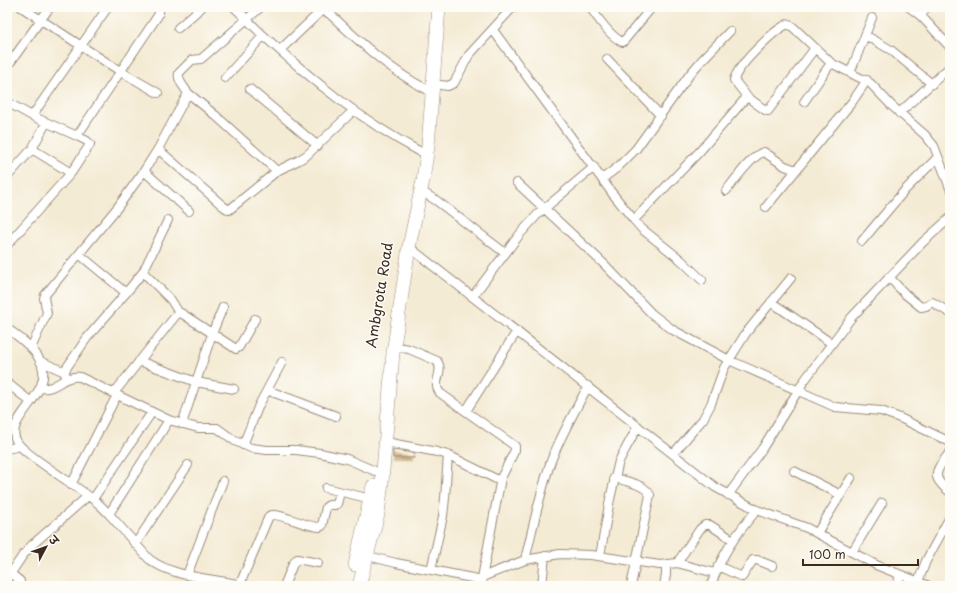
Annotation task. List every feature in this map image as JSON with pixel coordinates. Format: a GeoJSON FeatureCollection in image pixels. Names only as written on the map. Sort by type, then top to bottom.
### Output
{"type":"FeatureCollection","features":[{"type":"Feature","properties":{"kind":"main road","name":"Ambgrota Road"},"geometry":{"type":"LineString","coordinates":[[350,586],[371,499],[375,471],[387,339],[429,86],[432,7]]}},
{"type":"Feature","properties":{"kind":"main road"},"geometry":{"type":"LineString","coordinates":[[359,586],[379,504],[385,462],[392,359],[412,249],[428,146],[429,86],[439,7]]}},
{"type":"Feature","properties":{"kind":"street"},"geometry":{"type":"LineString","coordinates":[[20,7],[158,93]]}},
{"type":"Feature","properties":{"kind":"street"},"geometry":{"type":"LineString","coordinates":[[7,67],[50,7]]}},
{"type":"Feature","properties":{"kind":"street"},"geometry":{"type":"LineString","coordinates":[[32,116],[108,7]]}},
{"type":"Feature","properties":{"kind":"street"},"geometry":{"type":"LineString","coordinates":[[77,136],[159,14],[156,7]]}},
{"type":"Feature","properties":{"kind":"street"},"geometry":{"type":"LineString","coordinates":[[178,28],[202,7]]}},
{"type":"Feature","properties":{"kind":"street"},"geometry":{"type":"LineString","coordinates":[[234,7],[264,36],[318,83],[392,137],[419,151]]}},
{"type":"Feature","properties":{"kind":"street"},"geometry":{"type":"LineString","coordinates":[[261,7],[248,20],[201,59],[198,61],[192,60],[178,75],[179,80],[188,93],[221,120],[277,171]]}},
{"type":"Feature","properties":{"kind":"street"},"geometry":{"type":"LineString","coordinates":[[280,50],[319,13],[324,11],[330,14],[376,56],[403,77],[429,86],[448,86],[454,83],[469,55],[513,7]]}},
{"type":"Feature","properties":{"kind":"street"},"geometry":{"type":"LineString","coordinates":[[590,7],[598,19],[616,38],[623,42],[652,7]]}},
{"type":"Feature","properties":{"kind":"street"},"geometry":{"type":"LineString","coordinates":[[909,7],[921,16],[950,47]]}},
{"type":"Feature","properties":{"kind":"street"},"geometry":{"type":"LineString","coordinates":[[921,16],[926,7]]}},
{"type":"Feature","properties":{"kind":"street"},"geometry":{"type":"LineString","coordinates":[[850,73],[872,18]]}},
{"type":"Feature","properties":{"kind":"street"},"geometry":{"type":"LineString","coordinates":[[815,48],[768,111],[746,96],[735,82],[734,78],[736,74],[753,53],[784,25],[791,25],[831,63],[867,80],[929,140],[934,146],[950,188]]}},
{"type":"Feature","properties":{"kind":"street"},"geometry":{"type":"LineString","coordinates":[[493,30],[602,179],[634,220],[642,229],[681,260],[702,280]]}},
{"type":"Feature","properties":{"kind":"street"},"geometry":{"type":"LineString","coordinates":[[602,179],[628,158],[702,60],[730,31]]}},
{"type":"Feature","properties":{"kind":"street"},"geometry":{"type":"LineString","coordinates":[[865,35],[891,50],[932,84]]}},
{"type":"Feature","properties":{"kind":"street"},"geometry":{"type":"LineString","coordinates":[[225,78],[264,36]]}},
{"type":"Feature","properties":{"kind":"street"},"geometry":{"type":"LineString","coordinates":[[607,59],[661,116]]}},
{"type":"Feature","properties":{"kind":"street"},"geometry":{"type":"LineString","coordinates":[[804,102],[831,63]]}},
{"type":"Feature","properties":{"kind":"street"},"geometry":{"type":"LineString","coordinates":[[900,113],[950,67]]}},
{"type":"Feature","properties":{"kind":"street"},"geometry":{"type":"LineString","coordinates":[[766,207],[852,102],[867,80]]}},
{"type":"Feature","properties":{"kind":"street"},"geometry":{"type":"LineString","coordinates":[[250,89],[318,146]]}},
{"type":"Feature","properties":{"kind":"street"},"geometry":{"type":"LineString","coordinates":[[31,348],[47,313],[44,298],[45,295],[117,208],[144,170],[158,148],[188,93]]}},
{"type":"Feature","properties":{"kind":"street"},"geometry":{"type":"LineString","coordinates":[[634,220],[700,151],[746,96]]}},
{"type":"Feature","properties":{"kind":"street"},"geometry":{"type":"LineString","coordinates":[[7,102],[32,116],[88,141],[90,144],[70,173],[7,245]]}},
{"type":"Feature","properties":{"kind":"street"},"geometry":{"type":"LineString","coordinates":[[158,148],[228,209],[232,208],[277,171],[299,160],[318,146],[354,110]]}},
{"type":"Feature","properties":{"kind":"street"},"geometry":{"type":"LineString","coordinates":[[9,173],[32,149],[46,122]]}},
{"type":"Feature","properties":{"kind":"street"},"geometry":{"type":"LineString","coordinates":[[32,149],[70,173]]}},
{"type":"Feature","properties":{"kind":"street"},"geometry":{"type":"LineString","coordinates":[[726,191],[754,158],[762,152],[790,169],[796,170]]}},
{"type":"Feature","properties":{"kind":"street"},"geometry":{"type":"LineString","coordinates":[[862,241],[904,190],[938,157]]}},
{"type":"Feature","properties":{"kind":"street"},"geometry":{"type":"LineString","coordinates":[[472,296],[520,234],[544,208],[594,167]]}},
{"type":"Feature","properties":{"kind":"street"},"geometry":{"type":"LineString","coordinates":[[144,170],[189,211]]}},
{"type":"Feature","properties":{"kind":"street"},"geometry":{"type":"LineString","coordinates":[[517,183],[604,264],[660,322],[688,339],[729,360],[835,407],[881,411],[912,423],[950,442]]}},
{"type":"Feature","properties":{"kind":"street"},"geometry":{"type":"LineString","coordinates":[[421,191],[437,201],[505,253]]}},
{"type":"Feature","properties":{"kind":"street"},"geometry":{"type":"LineString","coordinates":[[728,495],[762,449],[798,390],[831,343],[851,318],[923,242],[950,218]]}},
{"type":"Feature","properties":{"kind":"street"},"geometry":{"type":"LineString","coordinates":[[41,388],[51,388],[66,375],[87,338],[143,272],[168,220]]}},
{"type":"Feature","properties":{"kind":"street"},"geometry":{"type":"LineString","coordinates":[[412,249],[715,487],[757,510],[807,528],[876,565],[923,584],[926,561],[950,517]]}},
{"type":"Feature","properties":{"kind":"street"},"geometry":{"type":"LineString","coordinates":[[365,586],[383,506],[391,443],[396,364],[412,249]]}},
{"type":"Feature","properties":{"kind":"street"},"geometry":{"type":"LineString","coordinates":[[79,254],[126,293]]}},
{"type":"Feature","properties":{"kind":"street"},"geometry":{"type":"LineString","coordinates":[[143,272],[171,300],[179,313],[237,348],[255,319]]}},
{"type":"Feature","properties":{"kind":"street"},"geometry":{"type":"LineString","coordinates":[[889,277],[905,294],[921,307],[932,302],[950,313]]}},
{"type":"Feature","properties":{"kind":"street"},"geometry":{"type":"LineString","coordinates":[[673,454],[703,419],[711,404],[724,368],[746,333],[791,278]]}},
{"type":"Feature","properties":{"kind":"street"},"geometry":{"type":"LineString","coordinates":[[771,302],[831,343]]}},
{"type":"Feature","properties":{"kind":"street"},"geometry":{"type":"LineString","coordinates":[[182,424],[212,334],[223,306]]}},
{"type":"Feature","properties":{"kind":"street"},"geometry":{"type":"LineString","coordinates":[[71,485],[116,394],[139,361],[175,315],[179,313]]}},
{"type":"Feature","properties":{"kind":"street"},"geometry":{"type":"LineString","coordinates":[[7,328],[31,348],[40,361],[44,372],[41,388],[10,434],[20,446],[31,455],[71,485],[91,497],[110,514],[154,563],[187,575],[218,583],[243,585],[269,516],[276,514],[320,527],[322,526],[326,507],[337,504],[340,492]]}},
{"type":"Feature","properties":{"kind":"street"},"geometry":{"type":"LineString","coordinates":[[466,411],[517,331]]}},
{"type":"Feature","properties":{"kind":"street"},"geometry":{"type":"LineString","coordinates":[[398,347],[437,361],[440,366],[436,381],[438,390],[514,446],[515,450],[500,481],[482,582]]}},
{"type":"Feature","properties":{"kind":"street"},"geometry":{"type":"LineString","coordinates":[[40,361],[66,375],[80,377],[169,420],[198,428],[217,428],[243,445],[260,450],[296,450],[326,454],[347,459],[375,471]]}},
{"type":"Feature","properties":{"kind":"street"},"geometry":{"type":"LineString","coordinates":[[139,361],[196,382],[234,389]]}},
{"type":"Feature","properties":{"kind":"street"},"geometry":{"type":"LineString","coordinates":[[243,445],[267,390],[282,362]]}},
{"type":"Feature","properties":{"kind":"street"},"geometry":{"type":"LineString","coordinates":[[7,383],[31,402]]}},
{"type":"Feature","properties":{"kind":"street"},"geometry":{"type":"LineString","coordinates":[[525,560],[551,462],[563,433],[588,386]]}},
{"type":"Feature","properties":{"kind":"street"},"geometry":{"type":"LineString","coordinates":[[267,390],[336,416]]}},
{"type":"Feature","properties":{"kind":"street"},"geometry":{"type":"LineString","coordinates":[[20,586],[18,579],[9,573],[23,555],[91,497],[152,412]]}},
{"type":"Feature","properties":{"kind":"street"},"geometry":{"type":"LineString","coordinates":[[110,514],[169,420]]}},
{"type":"Feature","properties":{"kind":"street"},"geometry":{"type":"LineString","coordinates":[[600,556],[614,478],[619,461],[638,426]]}},
{"type":"Feature","properties":{"kind":"street"},"geometry":{"type":"LineString","coordinates":[[391,443],[448,455],[500,481]]}},
{"type":"Feature","properties":{"kind":"street"},"geometry":{"type":"LineString","coordinates":[[7,449],[20,446]]}},
{"type":"Feature","properties":{"kind":"street"},"geometry":{"type":"LineString","coordinates":[[950,452],[941,464],[936,478],[950,492]]}},
{"type":"Feature","properties":{"kind":"street"},"geometry":{"type":"LineString","coordinates":[[431,570],[444,510],[448,455]]}},
{"type":"Feature","properties":{"kind":"street"},"geometry":{"type":"LineString","coordinates":[[136,543],[188,465]]}},
{"type":"Feature","properties":{"kind":"street"},"geometry":{"type":"LineString","coordinates":[[794,471],[840,495]]}},
{"type":"Feature","properties":{"kind":"street"},"geometry":{"type":"LineString","coordinates":[[614,478],[643,488],[649,493],[631,586]]}},
{"type":"Feature","properties":{"kind":"street"},"geometry":{"type":"LineString","coordinates":[[817,533],[851,478]]}},
{"type":"Feature","properties":{"kind":"street"},"geometry":{"type":"LineString","coordinates":[[187,575],[223,481]]}},
{"type":"Feature","properties":{"kind":"street"},"geometry":{"type":"LineString","coordinates":[[326,488],[371,499]]}},
{"type":"Feature","properties":{"kind":"street"},"geometry":{"type":"LineString","coordinates":[[852,552],[882,503]]}},
{"type":"Feature","properties":{"kind":"street"},"geometry":{"type":"LineString","coordinates":[[711,586],[716,569],[733,540],[757,510]]}},
{"type":"Feature","properties":{"kind":"street"},"geometry":{"type":"LineString","coordinates":[[676,563],[700,529],[705,525],[710,525],[733,540]]}},
{"type":"Feature","properties":{"kind":"street"},"geometry":{"type":"LineString","coordinates":[[372,557],[471,578],[482,582],[525,560],[560,554],[600,556],[652,564],[666,565],[676,563],[716,569],[742,577],[753,560],[772,566]]}},
{"type":"Feature","properties":{"kind":"street"},"geometry":{"type":"LineString","coordinates":[[542,586],[545,556]]}},
{"type":"Feature","properties":{"kind":"street"},"geometry":{"type":"LineString","coordinates":[[284,586],[293,564],[297,559],[318,563]]}},
{"type":"Feature","properties":{"kind":"street"},"geometry":{"type":"LineString","coordinates":[[664,586],[666,565]]}},
{"type":"Feature","properties":{"kind":"street"},"geometry":{"type":"LineString","coordinates":[[897,586],[900,575]]}},
{"type":"Feature","properties":{"kind":"building"},"geometry":{"type":"Polygon","coordinates":[[[393,450],[414,453],[414,458],[393,458],[393,450]]]}}]}
